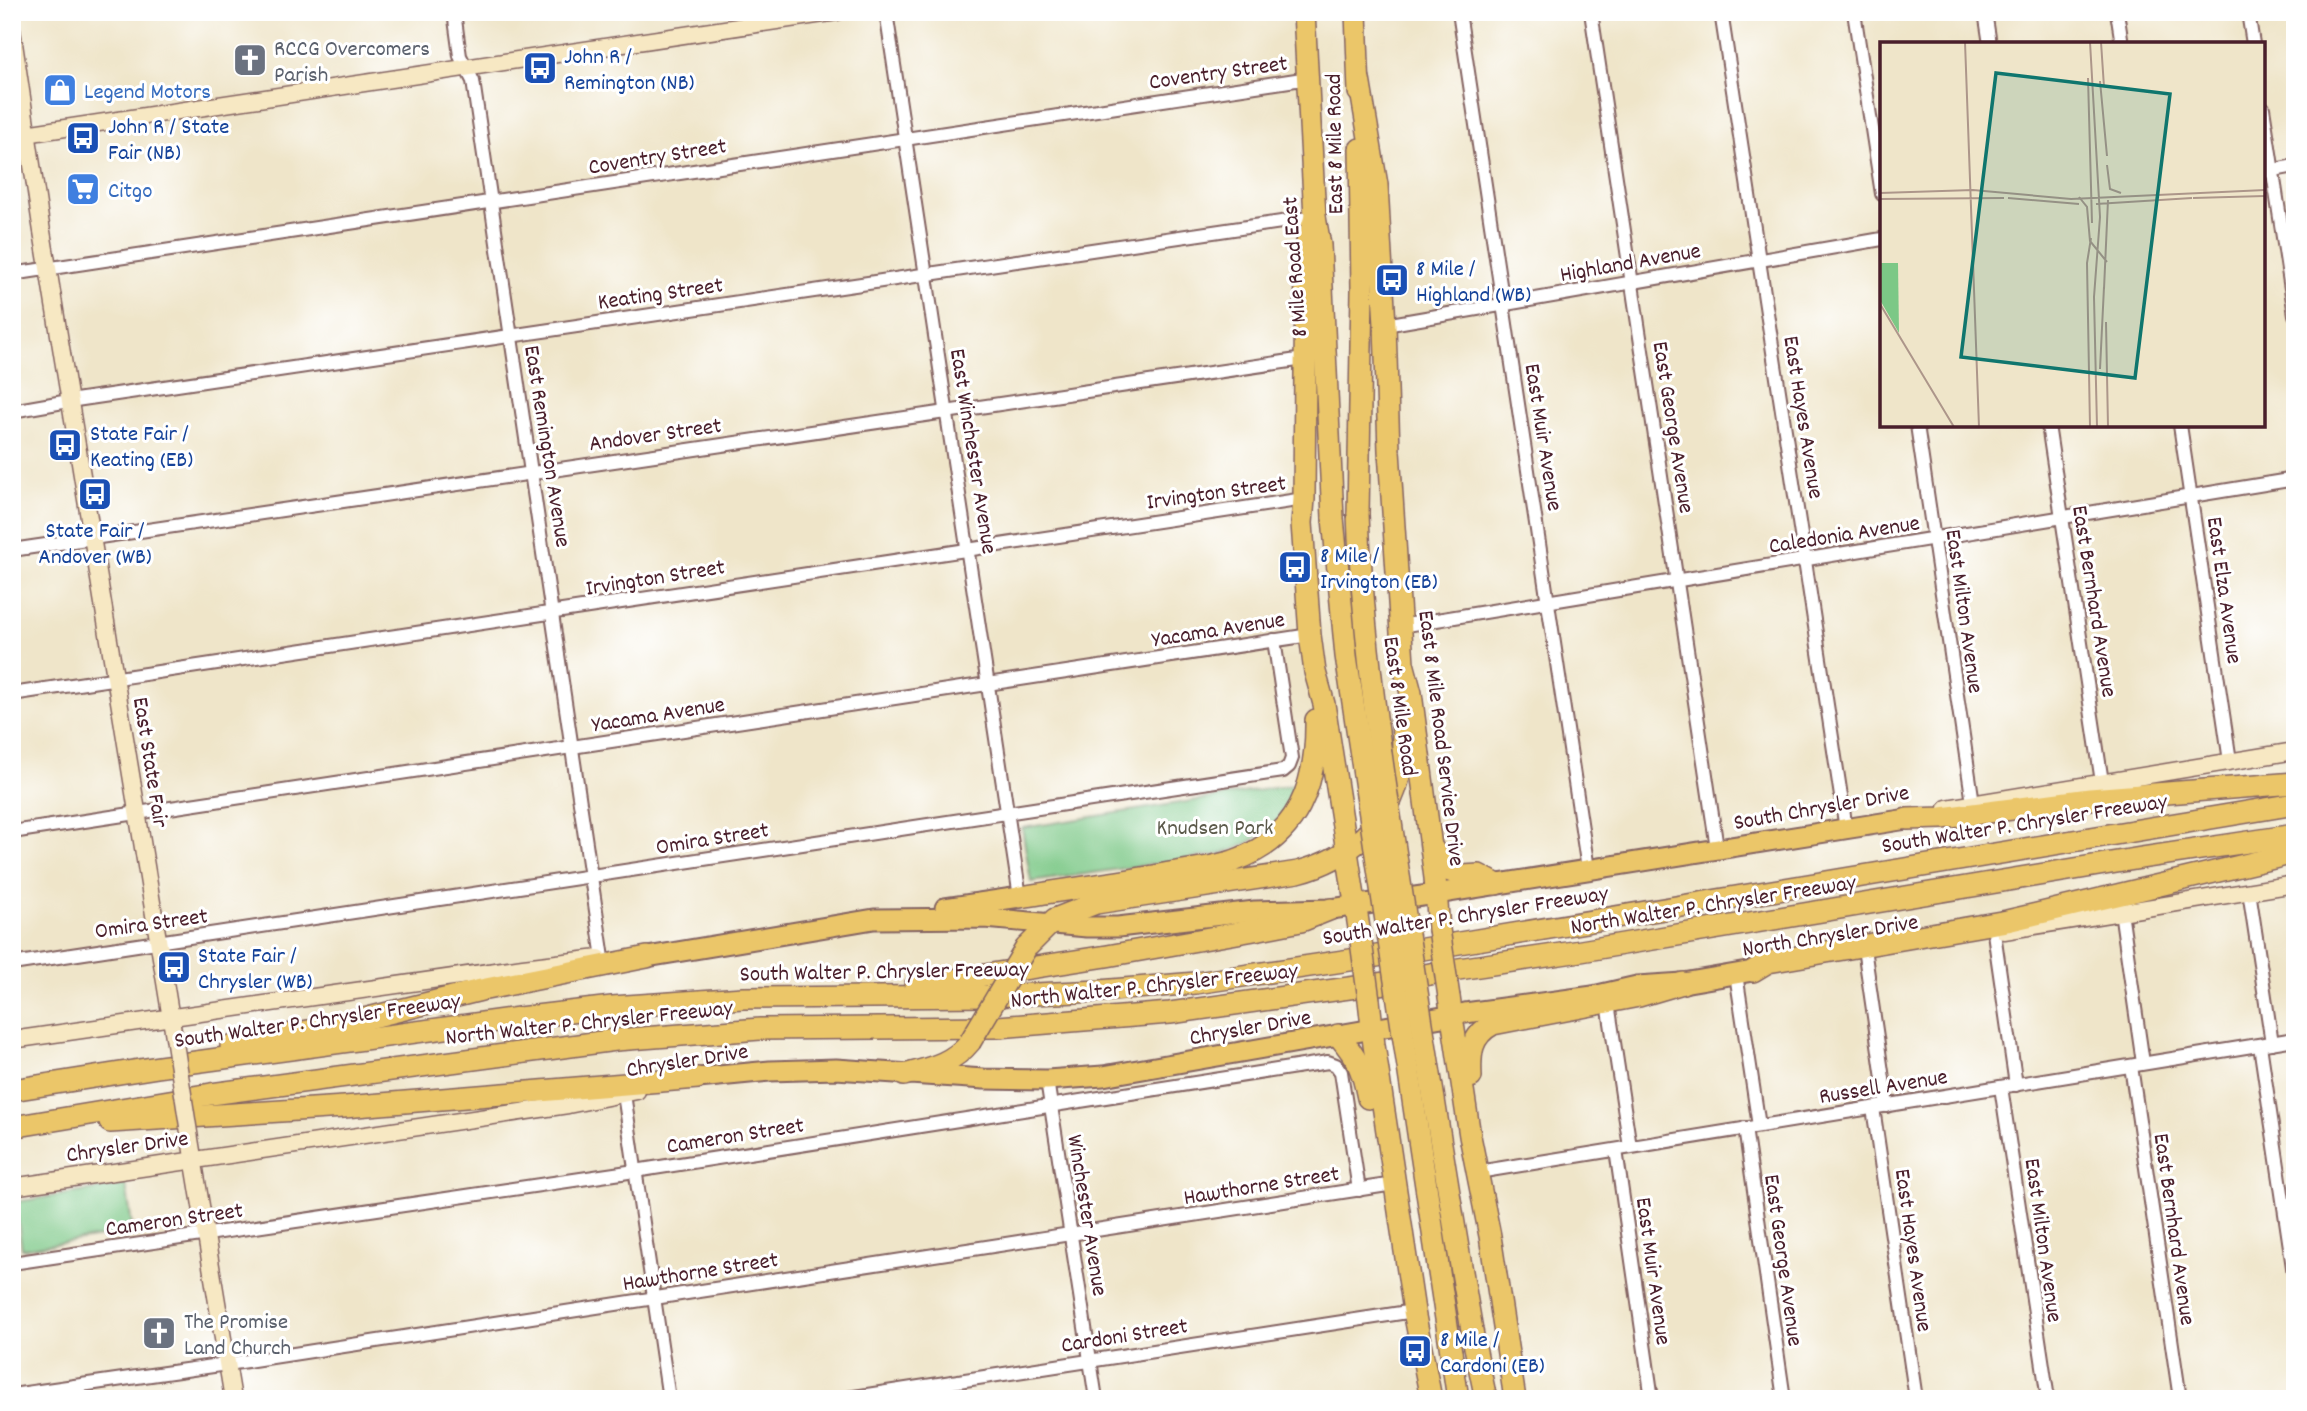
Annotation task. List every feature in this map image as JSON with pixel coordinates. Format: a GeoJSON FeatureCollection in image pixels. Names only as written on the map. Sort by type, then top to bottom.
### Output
{"type":"FeatureCollection","features":[{"type":"Feature","properties":{"kind":"highway","name":"8 Mile Road East"},"geometry":{"type":"LineString","coordinates":[[1304,12],[1315,217],[1320,245],[1333,517]]}},
{"type":"Feature","properties":{"kind":"highway","name":"East 8 Mile Road"},"geometry":{"type":"LineString","coordinates":[[1356,12],[1362,278],[1358,514],[1364,619],[1376,722],[1442,1154],[1486,1399]]}},
{"type":"Feature","properties":{"kind":"highway","name":"East 8 Mile Road Service Drive"},"geometry":{"type":"LineString","coordinates":[[1359,79],[1377,185],[1389,451],[1403,663],[1411,693],[1450,1006],[1515,1399]]}},
{"type":"Feature","properties":{"kind":"highway"},"geometry":{"type":"LineString","coordinates":[[1020,897],[1218,865],[1251,853],[1277,835],[1300,806],[1311,782],[1317,739],[1302,523],[1306,246],[1315,217]]}},
{"type":"Feature","properties":{"kind":"highway","name":"East 8 Mile Road"},"geometry":{"type":"LineString","coordinates":[[1333,517],[1346,656],[1458,1399]]}},
{"type":"Feature","properties":{"kind":"highway"},"geometry":{"type":"LineString","coordinates":[[904,1075],[935,1067],[962,1052],[1026,948],[1055,919],[1105,901],[1298,872],[1322,865],[1365,838],[1381,818],[1398,782],[1403,749],[1403,663]]}},
{"type":"Feature","properties":{"kind":"highway"},"geometry":{"type":"LineString","coordinates":[[1314,667],[1324,704],[1413,1311],[1431,1399]]}},
{"type":"Feature","properties":{"kind":"highway"},"geometry":{"type":"LineString","coordinates":[[1907,819],[1942,818],[2090,799],[2295,783]]}},
{"type":"Feature","properties":{"kind":"highway","name":"South Walter P. Chrysler Freeway"},"geometry":{"type":"LineString","coordinates":[[12,1090],[612,1007],[743,998],[990,996],[1196,983],[2295,804]]}},
{"type":"Feature","properties":{"kind":"highway","name":"North Walter P. Chrysler Freeway"},"geometry":{"type":"LineString","coordinates":[[12,1128],[211,1094],[615,1040],[760,1029],[998,1027],[1119,1018],[1276,1000],[2295,835]]}},
{"type":"Feature","properties":{"kind":"highway"},"geometry":{"type":"LineString","coordinates":[[1430,844],[1447,870],[1463,876],[1479,875],[1496,884]]}},
{"type":"Feature","properties":{"kind":"highway"},"geometry":{"type":"LineString","coordinates":[[1744,972],[1768,962],[2007,921],[2295,853]]}},
{"type":"Feature","properties":{"kind":"highway"},"geometry":{"type":"LineString","coordinates":[[864,996],[932,982],[1107,956],[1260,929],[1301,921],[1331,909]]}},
{"type":"Feature","properties":{"kind":"highway"},"geometry":{"type":"LineString","coordinates":[[158,1068],[187,1054],[344,1024],[481,990],[647,957]]}},
{"type":"Feature","properties":{"kind":"highway"},"geometry":{"type":"LineString","coordinates":[[1470,1136],[1470,1052],[1482,1030],[1498,1023],[1600,999],[1639,996],[1683,983]]}},
{"type":"Feature","properties":{"kind":"highway"},"geometry":{"type":"LineString","coordinates":[[1338,1035],[1353,1053],[1362,1070],[1383,1167],[1394,1184]]}},
{"type":"Feature","properties":{"kind":"highway"},"geometry":{"type":"LineString","coordinates":[[38,1124],[192,1117],[698,1077]]}},
{"type":"Feature","properties":{"kind":"main road"},"geometry":{"type":"LineString","coordinates":[[19,135],[837,12]]}},
{"type":"Feature","properties":{"kind":"main road","name":"East State Fair"},"geometry":{"type":"LineString","coordinates":[[12,30],[19,135],[48,268],[233,1399]]}},
{"type":"Feature","properties":{"kind":"main road","name":"South Chrysler Drive"},"geometry":{"type":"LineString","coordinates":[[1355,905],[1907,819],[1943,808],[2295,751]]}},
{"type":"Feature","properties":{"kind":"main road","name":"North Chrysler Drive"},"geometry":{"type":"LineString","coordinates":[[1683,983],[2295,884]]}},
{"type":"Feature","properties":{"kind":"main road"},"geometry":{"type":"LineString","coordinates":[[12,1040],[523,967],[603,958],[647,957],[1020,897]]}},
{"type":"Feature","properties":{"kind":"main road"},"geometry":{"type":"LineString","coordinates":[[874,919],[985,918],[1118,927],[1255,911],[1331,909],[1355,905]]}},
{"type":"Feature","properties":{"kind":"main road"},"geometry":{"type":"LineString","coordinates":[[1372,1029],[1450,1006],[1600,999]]}},
{"type":"Feature","properties":{"kind":"main road","name":"Chrysler Drive"},"geometry":{"type":"LineString","coordinates":[[12,1187],[568,1105],[698,1077],[836,1069],[904,1075],[1047,1080],[1103,1076],[1372,1029]]}},
{"type":"Feature","properties":{"kind":"street","name":"East Remington Avenue"},"geometry":{"type":"LineString","coordinates":[[454,12],[460,55],[473,81],[603,958]]}},
{"type":"Feature","properties":{"kind":"street","name":"East Winchester Avenue"},"geometry":{"type":"LineString","coordinates":[[886,12],[1020,897]]}},
{"type":"Feature","properties":{"kind":"street","name":"East Muir Avenue"},"geometry":{"type":"LineString","coordinates":[[1459,12],[1588,869]]}},
{"type":"Feature","properties":{"kind":"street","name":"East George Avenue"},"geometry":{"type":"LineString","coordinates":[[1591,12],[1717,848]]}},
{"type":"Feature","properties":{"kind":"street","name":"East Hayes Avenue"},"geometry":{"type":"LineString","coordinates":[[1721,12],[1846,828]]}},
{"type":"Feature","properties":{"kind":"street"},"geometry":{"type":"LineString","coordinates":[[1854,12],[1880,181]]}},
{"type":"Feature","properties":{"kind":"street"},"geometry":{"type":"LineString","coordinates":[[1985,12],[1990,42]]}},
{"type":"Feature","properties":{"kind":"street"},"geometry":{"type":"LineString","coordinates":[[2117,12],[2122,42]]}},
{"type":"Feature","properties":{"kind":"street"},"geometry":{"type":"LineString","coordinates":[[2248,12],[2253,42]]}},
{"type":"Feature","properties":{"kind":"street","name":"Coventry Street"},"geometry":{"type":"LineString","coordinates":[[12,274],[1309,78]]}},
{"type":"Feature","properties":{"kind":"street"},"geometry":{"type":"LineString","coordinates":[[2265,133],[2268,171],[2295,315]]}},
{"type":"Feature","properties":{"kind":"street"},"geometry":{"type":"LineString","coordinates":[[2268,171],[2295,166]]}},
{"type":"Feature","properties":{"kind":"street","name":"Keating Street"},"geometry":{"type":"LineString","coordinates":[[12,411],[1315,217]]}},
{"type":"Feature","properties":{"kind":"street","name":"Highland Avenue"},"geometry":{"type":"LineString","coordinates":[[1385,325],[1880,239]]}},
{"type":"Feature","properties":{"kind":"street","name":"Andover Street"},"geometry":{"type":"LineString","coordinates":[[12,550],[1304,359]]}},
{"type":"Feature","properties":{"kind":"street","name":"East Milton Avenue"},"geometry":{"type":"LineString","coordinates":[[1917,427],[1973,803]]}},
{"type":"Feature","properties":{"kind":"street","name":"East Bernhard Avenue"},"geometry":{"type":"LineString","coordinates":[[2048,427],[2102,782]]}},
{"type":"Feature","properties":{"kind":"street","name":"East Elza Avenue"},"geometry":{"type":"LineString","coordinates":[[2180,427],[2230,761]]}},
{"type":"Feature","properties":{"kind":"street","name":"Caledonia Avenue"},"geometry":{"type":"LineString","coordinates":[[1400,626],[2295,479]]}},
{"type":"Feature","properties":{"kind":"street","name":"Irvington Street"},"geometry":{"type":"LineString","coordinates":[[12,694],[1304,499]]}},
{"type":"Feature","properties":{"kind":"street","name":"Yacama Avenue"},"geometry":{"type":"LineString","coordinates":[[12,832],[1310,635]]}},
{"type":"Feature","properties":{"kind":"street","name":"Omira Street"},"geometry":{"type":"LineString","coordinates":[[12,964],[1286,769],[1292,758],[1274,640]]}},
{"type":"Feature","properties":{"kind":"street"},"geometry":{"type":"LineString","coordinates":[[2249,891],[2295,1282]]}},
{"type":"Feature","properties":{"kind":"street","name":"East Bernhard Avenue"},"geometry":{"type":"LineString","coordinates":[[2121,911],[2137,1065],[2180,1399]]}},
{"type":"Feature","properties":{"kind":"street"},"geometry":{"type":"LineString","coordinates":[[1994,933],[2015,1085]]}},
{"type":"Feature","properties":{"kind":"street"},"geometry":{"type":"LineString","coordinates":[[1865,954],[1887,1105]]}},
{"type":"Feature","properties":{"kind":"street"},"geometry":{"type":"LineString","coordinates":[[1744,972],[1759,1126]]}},
{"type":"Feature","properties":{"kind":"street"},"geometry":{"type":"LineString","coordinates":[[1600,999],[1630,1147]]}},
{"type":"Feature","properties":{"kind":"street","name":"Russell Avenue"},"geometry":{"type":"LineString","coordinates":[[1478,1172],[2295,1039]]}},
{"type":"Feature","properties":{"kind":"street","name":"Cameron Street"},"geometry":{"type":"LineString","coordinates":[[12,1263],[635,1171],[1332,1063],[1341,1072],[1359,1190]]}},
{"type":"Feature","properties":{"kind":"street","name":"Winchester Avenue"},"geometry":{"type":"LineString","coordinates":[[1047,1080],[1096,1399]]}},
{"type":"Feature","properties":{"kind":"street","name":"East Milton Avenue"},"geometry":{"type":"LineString","coordinates":[[2001,1087],[2048,1399]]}},
{"type":"Feature","properties":{"kind":"street"},"geometry":{"type":"LineString","coordinates":[[624,1094],[670,1399]]}},
{"type":"Feature","properties":{"kind":"street","name":"East Hayes Avenue"},"geometry":{"type":"LineString","coordinates":[[1873,1108],[1916,1399]]}},
{"type":"Feature","properties":{"kind":"street","name":"East George Avenue"},"geometry":{"type":"LineString","coordinates":[[1745,1128],[1784,1399]]}},
{"type":"Feature","properties":{"kind":"street","name":"East Muir Avenue"},"geometry":{"type":"LineString","coordinates":[[1616,1150],[1652,1399]]}},
{"type":"Feature","properties":{"kind":"street","name":"Hawthorne Street"},"geometry":{"type":"LineString","coordinates":[[12,1395],[1394,1184]]}},
{"type":"Feature","properties":{"kind":"street","name":"Cardoni Street"},"geometry":{"type":"LineString","coordinates":[[841,1399],[1413,1311]]}},
{"type":"Feature","properties":{"kind":"green space","name":"Knudsen Park"},"geometry":{"type":"Polygon","coordinates":[[[1305,783],[1289,808],[1270,828],[1235,849],[1221,854],[1031,882],[1022,828],[1305,783]]]}},
{"type":"Feature","properties":{"kind":"green space"},"geometry":{"type":"Polygon","coordinates":[[[126,1185],[133,1232],[22,1249],[15,1202],[126,1185]]]}},
{"type":"Feature","properties":{"kind":"place","name":"RCCG Overcomers Parish"},"geometry":{"type":"Point","coordinates":[250,60]}},
{"type":"Feature","properties":{"kind":"place","name":"John R / Remington (NB)"},"geometry":{"type":"Point","coordinates":[540,68]}},
{"type":"Feature","properties":{"kind":"place","name":"Legend Motors"},"geometry":{"type":"Point","coordinates":[60,90]}},
{"type":"Feature","properties":{"kind":"place","name":"John R / State Fair (NB)"},"geometry":{"type":"Point","coordinates":[83,138]}},
{"type":"Feature","properties":{"kind":"place","name":"Citgo"},"geometry":{"type":"Point","coordinates":[83,189]}},
{"type":"Feature","properties":{"kind":"place","name":"8 Mile / Highland (WB)"},"geometry":{"type":"Point","coordinates":[1392,280]}},
{"type":"Feature","properties":{"kind":"place","name":"State Fair / Keating (EB)"},"geometry":{"type":"Point","coordinates":[65,445]}},
{"type":"Feature","properties":{"kind":"place","name":"State Fair / Andover (WB)"},"geometry":{"type":"Point","coordinates":[95,494]}},
{"type":"Feature","properties":{"kind":"place","name":"8 Mile / Irvington (EB)"},"geometry":{"type":"Point","coordinates":[1295,567]}},
{"type":"Feature","properties":{"kind":"place","name":"State Fair / Chrysler (WB)"},"geometry":{"type":"Point","coordinates":[174,967]}},
{"type":"Feature","properties":{"kind":"place","name":"The Promise Land Church"},"geometry":{"type":"Point","coordinates":[159,1333]}},
{"type":"Feature","properties":{"kind":"place","name":"8 Mile / Cardoni (EB)"},"geometry":{"type":"Point","coordinates":[1415,1351]}}]}
